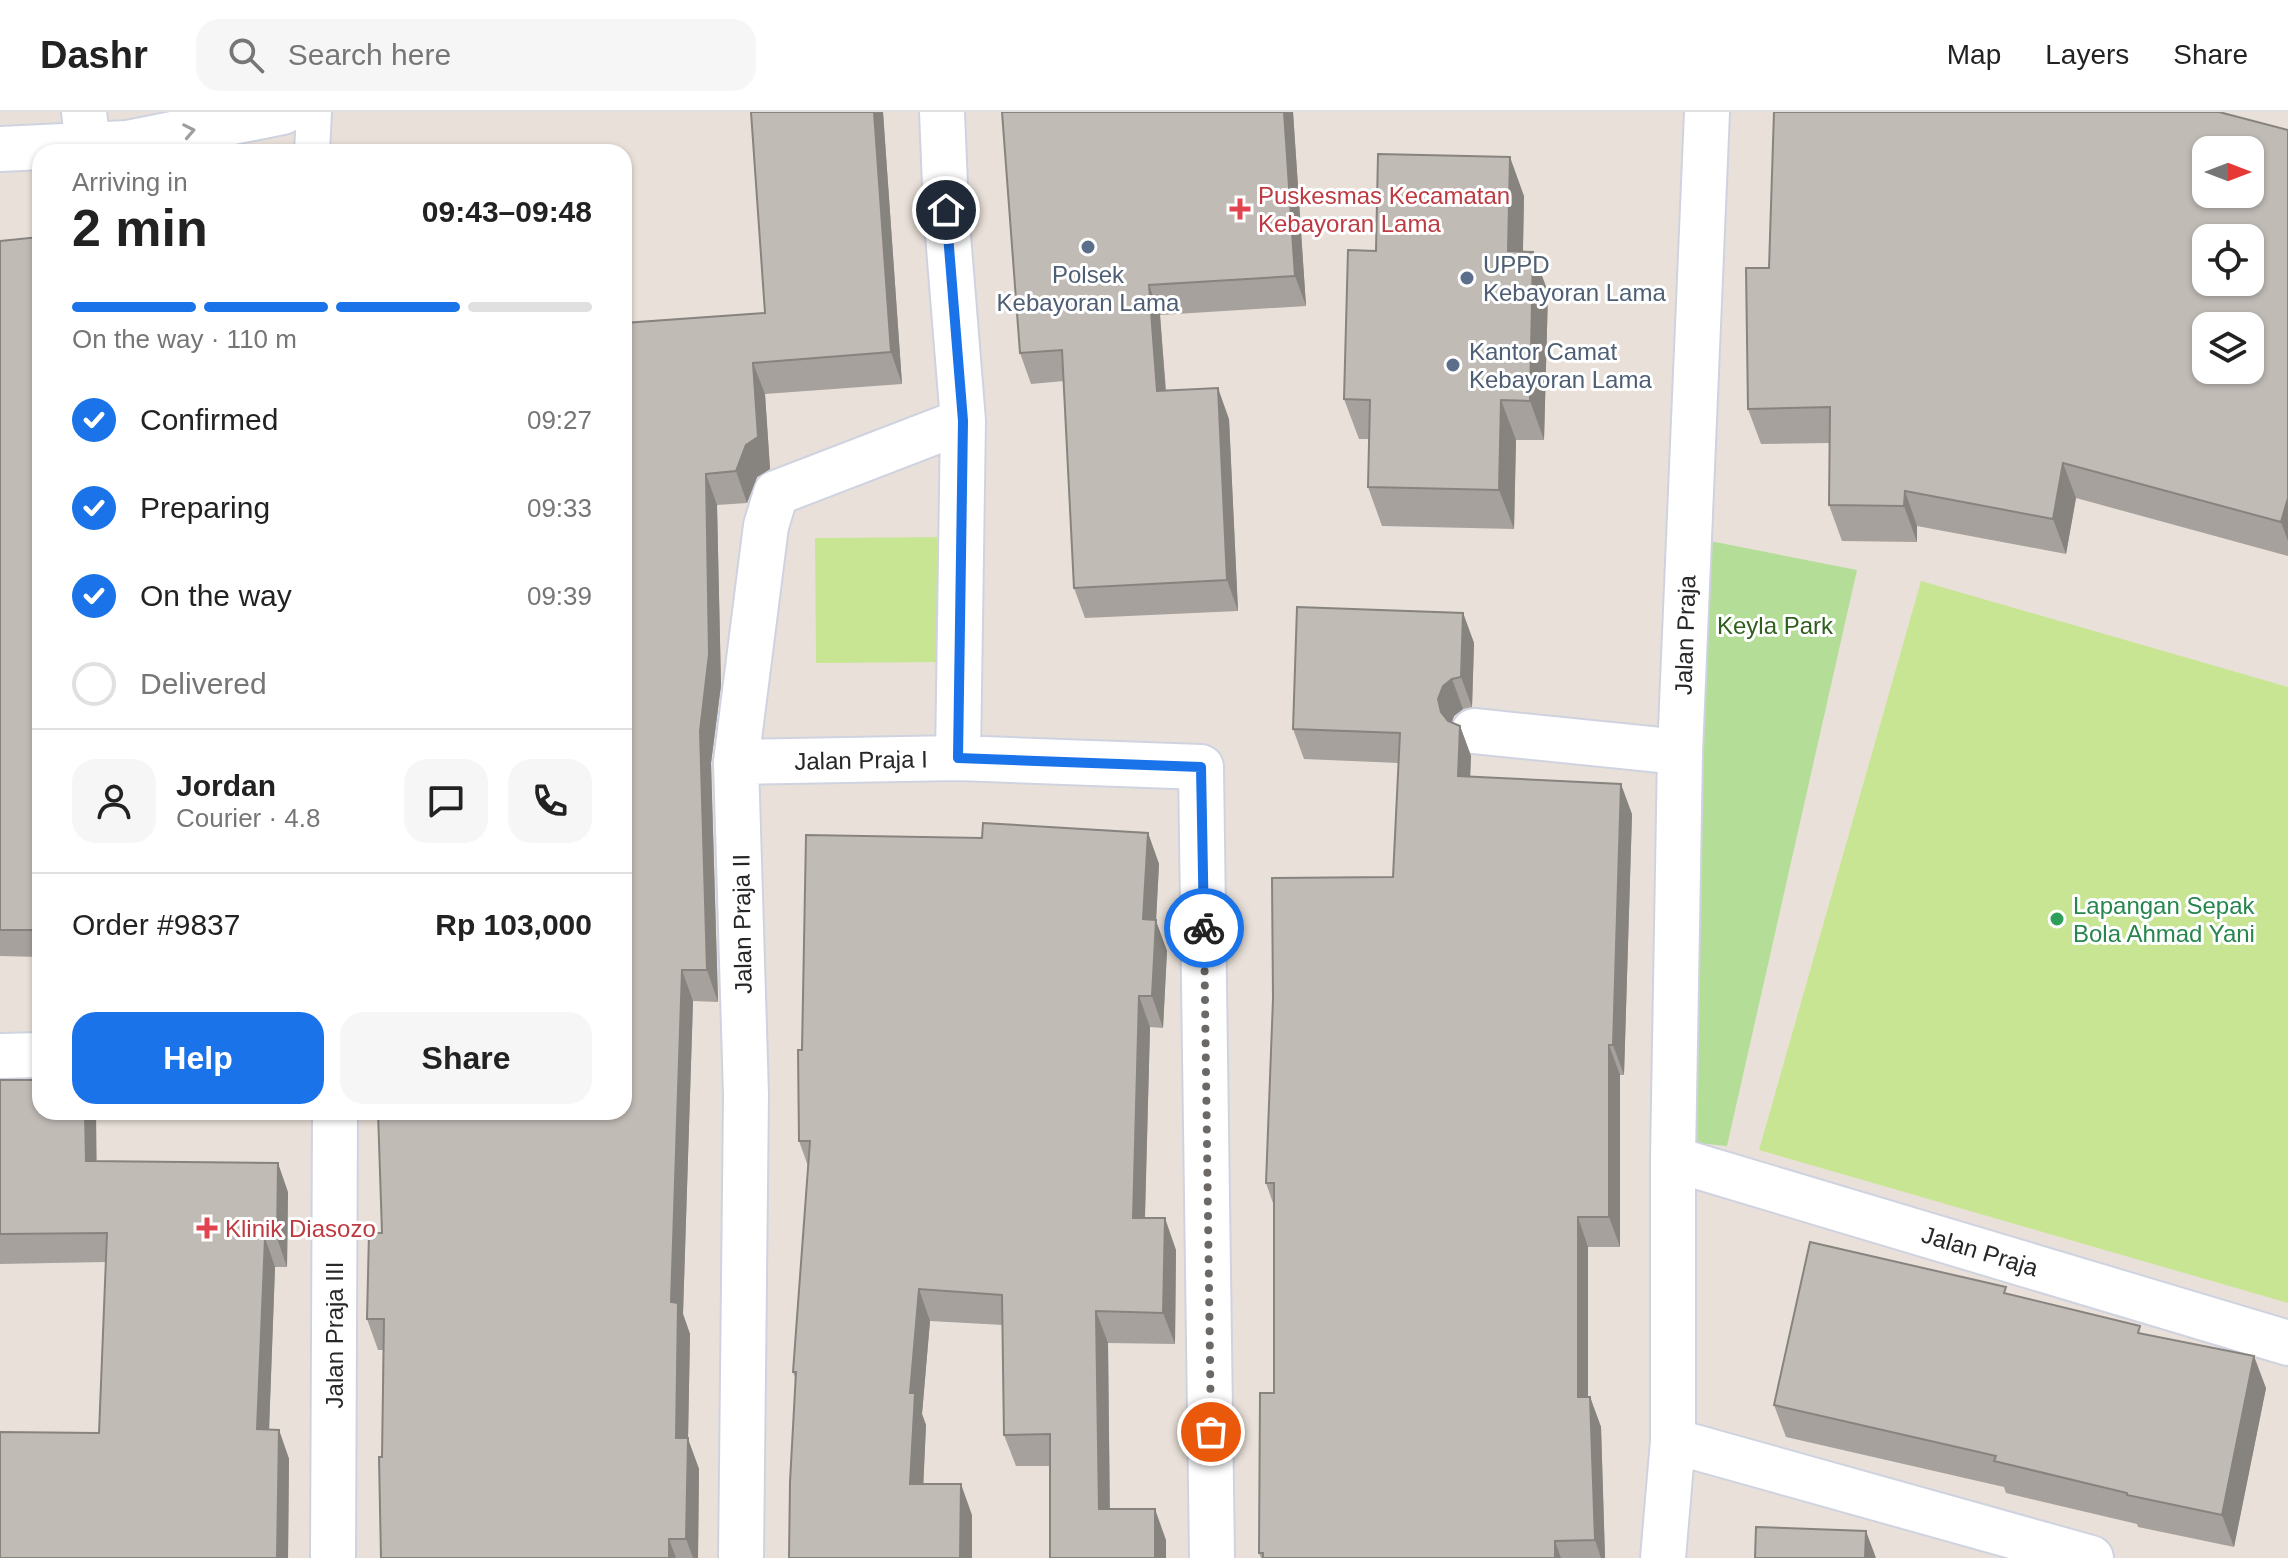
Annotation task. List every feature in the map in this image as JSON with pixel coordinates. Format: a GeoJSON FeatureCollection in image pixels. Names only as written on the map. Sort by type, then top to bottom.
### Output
{"type":"FeatureCollection","features":[{"type":"Feature","properties":{"kind":"street"},"geometry":{"type":"LineString","coordinates":[[36,144],[87,137],[127,143],[283,112]]}},
{"type":"Feature","properties":{"kind":"street"},"geometry":{"type":"LineString","coordinates":[[942,112],[946,210],[963,421],[958,758]]}},
{"type":"Feature","properties":{"kind":"street","name":"Jalan Praja"},"geometry":{"type":"LineString","coordinates":[[1663,1558],[1673,1441],[1673,1159],[1680,752],[1707,112]]}},
{"type":"Feature","properties":{"kind":"street"},"geometry":{"type":"LineString","coordinates":[[0,149],[32,145]]}},
{"type":"Feature","properties":{"kind":"street","name":"Jalan Praja II"},"geometry":{"type":"LineString","coordinates":[[741,1558],[746,1095],[736,762],[766,526],[776,493],[963,421]]}},
{"type":"Feature","properties":{"kind":"street"},"geometry":{"type":"LineString","coordinates":[[1474,731],[1680,752]]}},
{"type":"Feature","properties":{"kind":"street","name":"Jalan Praja I"},"geometry":{"type":"LineString","coordinates":[[736,762],[958,758],[1197,765],[1202,769],[1212,1558]]}},
{"type":"Feature","properties":{"kind":"street"},"geometry":{"type":"LineString","coordinates":[[0,1056],[32,1055]]}},
{"type":"Feature","properties":{"kind":"street","name":"Jalan Praja III"},"geometry":{"type":"LineString","coordinates":[[333,1558],[335,1120]]}},
{"type":"Feature","properties":{"kind":"street","name":"Jalan Praja"},"geometry":{"type":"LineString","coordinates":[[1673,1159],[2288,1343]]}},
{"type":"Feature","properties":{"kind":"street"},"geometry":{"type":"LineString","coordinates":[[1673,1441],[2091,1558]]}},
{"type":"Feature","properties":{"kind":"lane"},"geometry":{"type":"LineString","coordinates":[[312,144],[314,112]]}},
{"type":"Feature","properties":{"kind":"green space"},"geometry":{"type":"Polygon","coordinates":[[[953,537],[954,662],[816,663],[815,538],[953,537]]]}},
{"type":"Feature","properties":{"kind":"green space","name":"Keyla Park"},"geometry":{"type":"Polygon","coordinates":[[[1710,541],[1857,570],[1727,1146],[1686,1142],[1710,541]]]}},
{"type":"Feature","properties":{"kind":"green space","name":"Lapangan Sepak Bola Ahmad Yani"},"geometry":{"type":"Polygon","coordinates":[[[1921,581],[2288,687],[2288,1303],[1759,1150],[1921,581]]]}},
{"type":"Feature","properties":{"kind":"building"},"geometry":{"type":"Polygon","coordinates":[[[751,112],[874,112],[891,352],[753,363],[758,437],[746,445],[736,471],[706,474],[709,654],[700,731],[707,970],[682,970],[671,1302],[678,1303],[676,1438],[688,1438],[686,1539],[669,1539],[669,1558],[381,1558],[379,1457],[382,1457],[384,1319],[367,1319],[369,1233],[382,1233],[378,1120],[632,1120],[632,322],[765,313],[751,112]]]}},
{"type":"Feature","properties":{"kind":"building"},"geometry":{"type":"Polygon","coordinates":[[[1002,112],[1284,112],[1295,276],[1149,285],[1157,391],[1218,388],[1227,580],[1074,588],[1062,350],[1020,353],[1002,112]]]}},
{"type":"Feature","properties":{"kind":"building"},"geometry":{"type":"Polygon","coordinates":[[[1774,112],[2219,112],[2288,130],[2288,498],[2281,522],[2063,463],[2053,519],[1905,491],[1904,506],[1829,505],[1830,407],[1748,409],[1746,268],[1769,268],[1774,112]]]}},
{"type":"Feature","properties":{"kind":"building","name":"Kantor Camat Kebayoran Lama"},"geometry":{"type":"Polygon","coordinates":[[[1378,154],[1510,157],[1508,251],[1533,252],[1530,401],[1501,400],[1499,490],[1368,487],[1370,400],[1344,399],[1348,250],[1376,251],[1378,154]]]}},
{"type":"Feature","properties":{"kind":"building"},"geometry":{"type":"Polygon","coordinates":[[[32,238],[32,930],[0,930],[0,241],[32,238]]]}},
{"type":"Feature","properties":{"kind":"building"},"geometry":{"type":"Polygon","coordinates":[[[1297,607],[1463,613],[1461,677],[1443,686],[1438,699],[1441,712],[1448,721],[1460,726],[1458,776],[1621,784],[1613,1045],[1609,1045],[1609,1217],[1578,1217],[1578,1397],[1590,1397],[1595,1540],[1555,1541],[1555,1558],[1263,1558],[1263,1553],[1259,1553],[1260,1393],[1274,1393],[1274,1183],[1266,1183],[1273,999],[1272,878],[1393,877],[1400,733],[1293,729],[1297,607]]]}},
{"type":"Feature","properties":{"kind":"building"},"geometry":{"type":"Polygon","coordinates":[[[983,823],[1148,833],[1143,919],[1156,920],[1152,996],[1139,996],[1133,1218],[1165,1218],[1163,1313],[1096,1311],[1099,1509],[1155,1509],[1155,1558],[1050,1558],[1050,1434],[1004,1435],[1002,1295],[919,1289],[910,1393],[915,1393],[910,1484],[961,1484],[960,1558],[789,1558],[796,1372],[793,1372],[810,1141],[799,1141],[798,1050],[802,1050],[806,835],[982,838],[983,823]]]}},
{"type":"Feature","properties":{"kind":"building"},"geometry":{"type":"Polygon","coordinates":[[[0,1080],[32,1080],[32,1120],[85,1120],[86,1161],[278,1163],[277,1238],[265,1238],[257,1429],[279,1430],[277,1558],[0,1558],[0,1432],[99,1433],[107,1233],[0,1234],[0,1080]]]}},
{"type":"Feature","properties":{"kind":"building"},"geometry":{"type":"Polygon","coordinates":[[[1810,1242],[2006,1287],[2004,1293],[2140,1326],[2138,1333],[2254,1356],[2222,1515],[2127,1495],[1994,1461],[1996,1456],[1774,1405],[1810,1242]]]}},
{"type":"Feature","properties":{"kind":"building"},"geometry":{"type":"Polygon","coordinates":[[[1756,1527],[1866,1531],[1865,1558],[1755,1558],[1756,1527]]]}},
{"type":"Feature","properties":{"kind":"way so far"},"geometry":{"type":"LineString","coordinates":[[1204,928],[1211,1432]]}},
{"type":"Feature","properties":{"kind":"place","name":"Puskesmas Kecamatan Kebayoran Lama"},"geometry":{"type":"Point","coordinates":[1240,209]}},
{"type":"Feature","properties":{"kind":"place","name":"Polsek Kebayoran Lama"},"geometry":{"type":"Point","coordinates":[1088,247]}},
{"type":"Feature","properties":{"kind":"place","name":"UPPD Kebayoran Lama"},"geometry":{"type":"Point","coordinates":[1467,278]}},
{"type":"Feature","properties":{"kind":"place","name":"Kantor Camat Kebayoran Lama"},"geometry":{"type":"Point","coordinates":[1453,365]}},
{"type":"Feature","properties":{"kind":"place","name":"Lapangan Sepak Bola Ahmad Yani"},"geometry":{"type":"Point","coordinates":[2057,919]}},
{"type":"Feature","properties":{"kind":"place","name":"Klinik Diasozo"},"geometry":{"type":"Point","coordinates":[207,1228]}},
{"type":"Feature","properties":{"kind":"route"},"geometry":{"type":"LineString","coordinates":[[946,210],[963,421],[958,758],[1201,767],[1204,928]]}}]}
